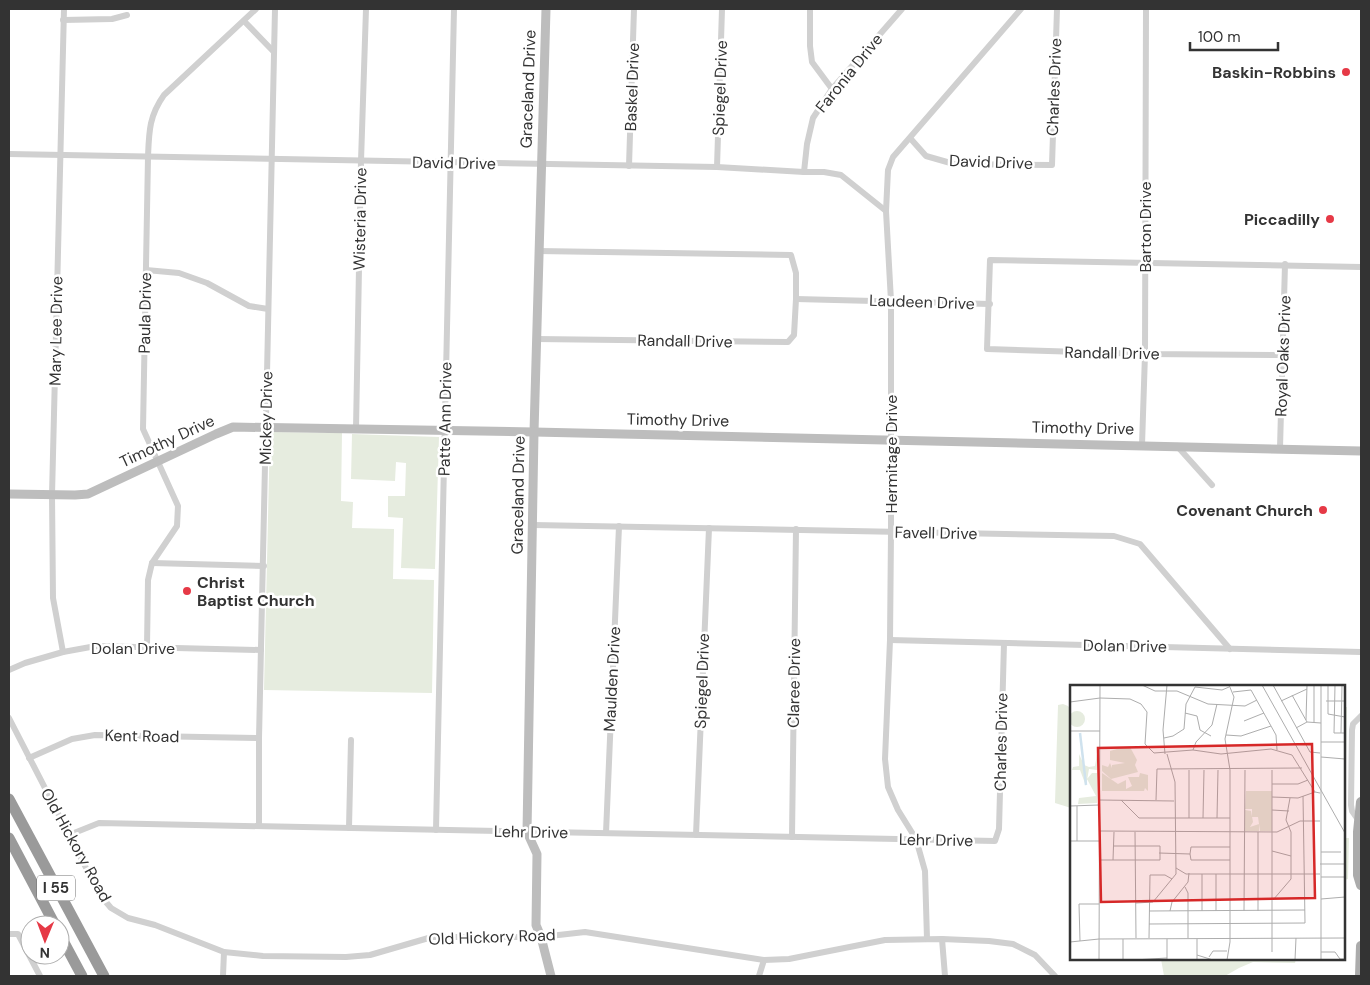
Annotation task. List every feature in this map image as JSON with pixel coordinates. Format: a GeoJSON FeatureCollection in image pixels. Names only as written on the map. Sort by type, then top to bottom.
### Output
{"type":"FeatureCollection","features":[{"type":"Feature","properties":{"kind":"highway","name":"I 55"},"geometry":{"type":"LineString","coordinates":[[9,799],[104,976]]}},
{"type":"Feature","properties":{"kind":"highway","name":"I 55"},"geometry":{"type":"LineString","coordinates":[[9,838],[50,915]]}},
{"type":"Feature","properties":{"kind":"highway"},"geometry":{"type":"LineString","coordinates":[[70,953],[82,976]]}},
{"type":"Feature","properties":{"kind":"main road"},"geometry":{"type":"LineString","coordinates":[[1361,802],[1358,875],[1361,885]]}},
{"type":"Feature","properties":{"kind":"main road"},"geometry":{"type":"LineString","coordinates":[[1360,976],[1361,946]]}},
{"type":"Feature","properties":{"kind":"street","name":"Mary Lee Drive"},"geometry":{"type":"LineString","coordinates":[[63,652],[53,598],[52,495],[64,9]]}},
{"type":"Feature","properties":{"kind":"street","name":"Paula Drive"},"geometry":{"type":"LineString","coordinates":[[147,646],[148,580],[152,563],[177,526],[178,506],[143,429],[150,123],[156,107],[164,95],[256,9]]}},
{"type":"Feature","properties":{"kind":"street","name":"Mickey Drive"},"geometry":{"type":"LineString","coordinates":[[259,826],[259,738],[275,9]]}},
{"type":"Feature","properties":{"kind":"street","name":"Wisteria Drive"},"geometry":{"type":"LineString","coordinates":[[356,429],[366,9]]}},
{"type":"Feature","properties":{"kind":"street","name":"Patte Ann Drive"},"geometry":{"type":"LineString","coordinates":[[436,830],[454,9]]}},
{"type":"Feature","properties":{"kind":"street","name":"Graceland Drive"},"geometry":{"type":"LineString","coordinates":[[546,9],[538,251],[527,832],[537,854],[536,924],[551,976]]}},
{"type":"Feature","properties":{"kind":"street","name":"Baskel Drive"},"geometry":{"type":"LineString","coordinates":[[629,166],[634,9]]}},
{"type":"Feature","properties":{"kind":"street","name":"Spiegel Drive"},"geometry":{"type":"LineString","coordinates":[[717,168],[722,9]]}},
{"type":"Feature","properties":{"kind":"street"},"geometry":{"type":"LineString","coordinates":[[810,9],[812,62],[832,89]]}},
{"type":"Feature","properties":{"kind":"street","name":"Faronia Drive"},"geometry":{"type":"LineString","coordinates":[[804,172],[812,118],[832,89],[902,9]]}},
{"type":"Feature","properties":{"kind":"street","name":"Hermitage Drive"},"geometry":{"type":"LineString","coordinates":[[927,940],[925,872],[916,839],[898,810],[888,787],[885,759],[890,640],[891,532],[891,301],[886,211],[888,170],[893,156],[1020,9]]}},
{"type":"Feature","properties":{"kind":"street","name":"Charles Drive"},"geometry":{"type":"LineString","coordinates":[[1052,164],[1057,9]]}},
{"type":"Feature","properties":{"kind":"street","name":"Barton Drive"},"geometry":{"type":"LineString","coordinates":[[1142,445],[1145,354],[1146,9]]}},
{"type":"Feature","properties":{"kind":"street"},"geometry":{"type":"LineString","coordinates":[[63,20],[112,19],[127,15]]}},
{"type":"Feature","properties":{"kind":"street"},"geometry":{"type":"LineString","coordinates":[[244,21],[273,51]]}},
{"type":"Feature","properties":{"kind":"street","name":"David Drive"},"geometry":{"type":"LineString","coordinates":[[910,138],[926,156],[954,164],[1052,164]]}},
{"type":"Feature","properties":{"kind":"street","name":"David Drive"},"geometry":{"type":"LineString","coordinates":[[9,154],[629,166],[824,172],[841,175],[886,211]]}},
{"type":"Feature","properties":{"kind":"street"},"geometry":{"type":"LineString","coordinates":[[538,251],[791,256],[796,272],[796,299]]}},
{"type":"Feature","properties":{"kind":"street","name":"Laudeen Drive"},"geometry":{"type":"LineString","coordinates":[[796,299],[990,304],[990,260],[1361,266]]}},
{"type":"Feature","properties":{"kind":"street","name":"Royal Oaks Drive"},"geometry":{"type":"LineString","coordinates":[[1280,448],[1285,264]]}},
{"type":"Feature","properties":{"kind":"street"},"geometry":{"type":"LineString","coordinates":[[146,270],[179,273],[207,283],[249,306],[268,309]]}},
{"type":"Feature","properties":{"kind":"street","name":"Randall Drive"},"geometry":{"type":"LineString","coordinates":[[536,339],[788,342],[794,335],[796,299]]}},
{"type":"Feature","properties":{"kind":"street","name":"Randall Drive"},"geometry":{"type":"LineString","coordinates":[[990,304],[987,349],[1145,354],[1283,355]]}},
{"type":"Feature","properties":{"kind":"street","name":"Timothy Drive"},"geometry":{"type":"LineString","coordinates":[[9,494],[88,494],[233,427],[890,439],[1361,451]]}},
{"type":"Feature","properties":{"kind":"street"},"geometry":{"type":"LineString","coordinates":[[1177,446],[1212,485]]}},
{"type":"Feature","properties":{"kind":"street","name":"Favell Drive"},"geometry":{"type":"LineString","coordinates":[[533,524],[1114,536],[1140,544],[1230,648]]}},
{"type":"Feature","properties":{"kind":"street","name":"Maulden Drive"},"geometry":{"type":"LineString","coordinates":[[606,833],[619,526]]}},
{"type":"Feature","properties":{"kind":"street","name":"Spiegel Drive"},"geometry":{"type":"LineString","coordinates":[[696,835],[709,528]]}},
{"type":"Feature","properties":{"kind":"street","name":"Claree Drive"},"geometry":{"type":"LineString","coordinates":[[792,837],[796,529]]}},
{"type":"Feature","properties":{"kind":"street"},"geometry":{"type":"LineString","coordinates":[[152,563],[264,566]]}},
{"type":"Feature","properties":{"kind":"street","name":"Dolan Drive"},"geometry":{"type":"LineString","coordinates":[[890,640],[1361,652]]}},
{"type":"Feature","properties":{"kind":"street","name":"Charles Drive"},"geometry":{"type":"LineString","coordinates":[[995,841],[999,829],[1004,643]]}},
{"type":"Feature","properties":{"kind":"street","name":"Dolan Drive"},"geometry":{"type":"LineString","coordinates":[[9,670],[63,652],[96,646],[261,650]]}},
{"type":"Feature","properties":{"kind":"street"},"geometry":{"type":"LineString","coordinates":[[1359,821],[1352,811],[1351,805],[1353,724],[1361,716]]}},
{"type":"Feature","properties":{"kind":"street","name":"Old Hickory Road"},"geometry":{"type":"LineString","coordinates":[[9,718],[100,895],[111,908],[128,918],[155,924],[224,952],[264,956],[346,957],[370,955],[432,938],[541,937],[585,932],[764,960],[789,959],[885,940],[942,939],[1013,944],[1035,955],[1055,976]]}},
{"type":"Feature","properties":{"kind":"street","name":"Kent Road"},"geometry":{"type":"LineString","coordinates":[[29,758],[72,739],[95,735],[259,738]]}},
{"type":"Feature","properties":{"kind":"street"},"geometry":{"type":"LineString","coordinates":[[349,828],[351,740]]}},
{"type":"Feature","properties":{"kind":"street","name":"Lehr Drive"},"geometry":{"type":"LineString","coordinates":[[69,835],[99,823],[995,841]]}},
{"type":"Feature","properties":{"kind":"street"},"geometry":{"type":"LineString","coordinates":[[9,934],[18,934],[40,976]]}},
{"type":"Feature","properties":{"kind":"street"},"geometry":{"type":"LineString","coordinates":[[942,939],[945,976]]}},
{"type":"Feature","properties":{"kind":"street"},"geometry":{"type":"LineString","coordinates":[[223,976],[224,952]]}},
{"type":"Feature","properties":{"kind":"street"},"geometry":{"type":"LineString","coordinates":[[759,976],[764,960]]}},
{"type":"Feature","properties":{"kind":"shaded area"},"geometry":{"type":"Polygon","coordinates":[[[270,432],[342,433],[341,501],[353,502],[352,528],[394,529],[393,579],[434,580],[432,693],[264,690],[270,432]]]}},
{"type":"Feature","properties":{"kind":"shaded area"},"geometry":{"type":"Polygon","coordinates":[[[352,434],[439,437],[435,569],[401,568],[403,518],[388,517],[388,496],[405,496],[406,463],[396,462],[395,481],[351,479],[352,434]]]}},
{"type":"Feature","properties":{"kind":"shaded area"},"geometry":{"type":"Polygon","coordinates":[[[1063,704],[1070,709],[1070,808],[1055,803],[1058,705],[1063,704]]]}},
{"type":"Feature","properties":{"kind":"shaded area"},"geometry":{"type":"Polygon","coordinates":[[[1345,707],[1347,707],[1345,823],[1345,707]]]}},
{"type":"Feature","properties":{"kind":"shaded area"},"geometry":{"type":"Polygon","coordinates":[[[1345,838],[1349,838],[1348,879],[1345,880],[1345,838]]]}},
{"type":"Feature","properties":{"kind":"shaded area"},"geometry":{"type":"Polygon","coordinates":[[[1161,960],[1296,960],[1295,963],[1253,962],[1225,976],[1164,976],[1161,960]]]}},
{"type":"Feature","properties":{"kind":"place","name":"Baskin-Robbins"},"geometry":{"type":"Point","coordinates":[1346,72]}},
{"type":"Feature","properties":{"kind":"place","name":"Piccadilly"},"geometry":{"type":"Point","coordinates":[1330,219]}},
{"type":"Feature","properties":{"kind":"place","name":"Covenant Church"},"geometry":{"type":"Point","coordinates":[1323,510]}},
{"type":"Feature","properties":{"kind":"place","name":"Christ Baptist Church"},"geometry":{"type":"Point","coordinates":[187,591]}}]}
